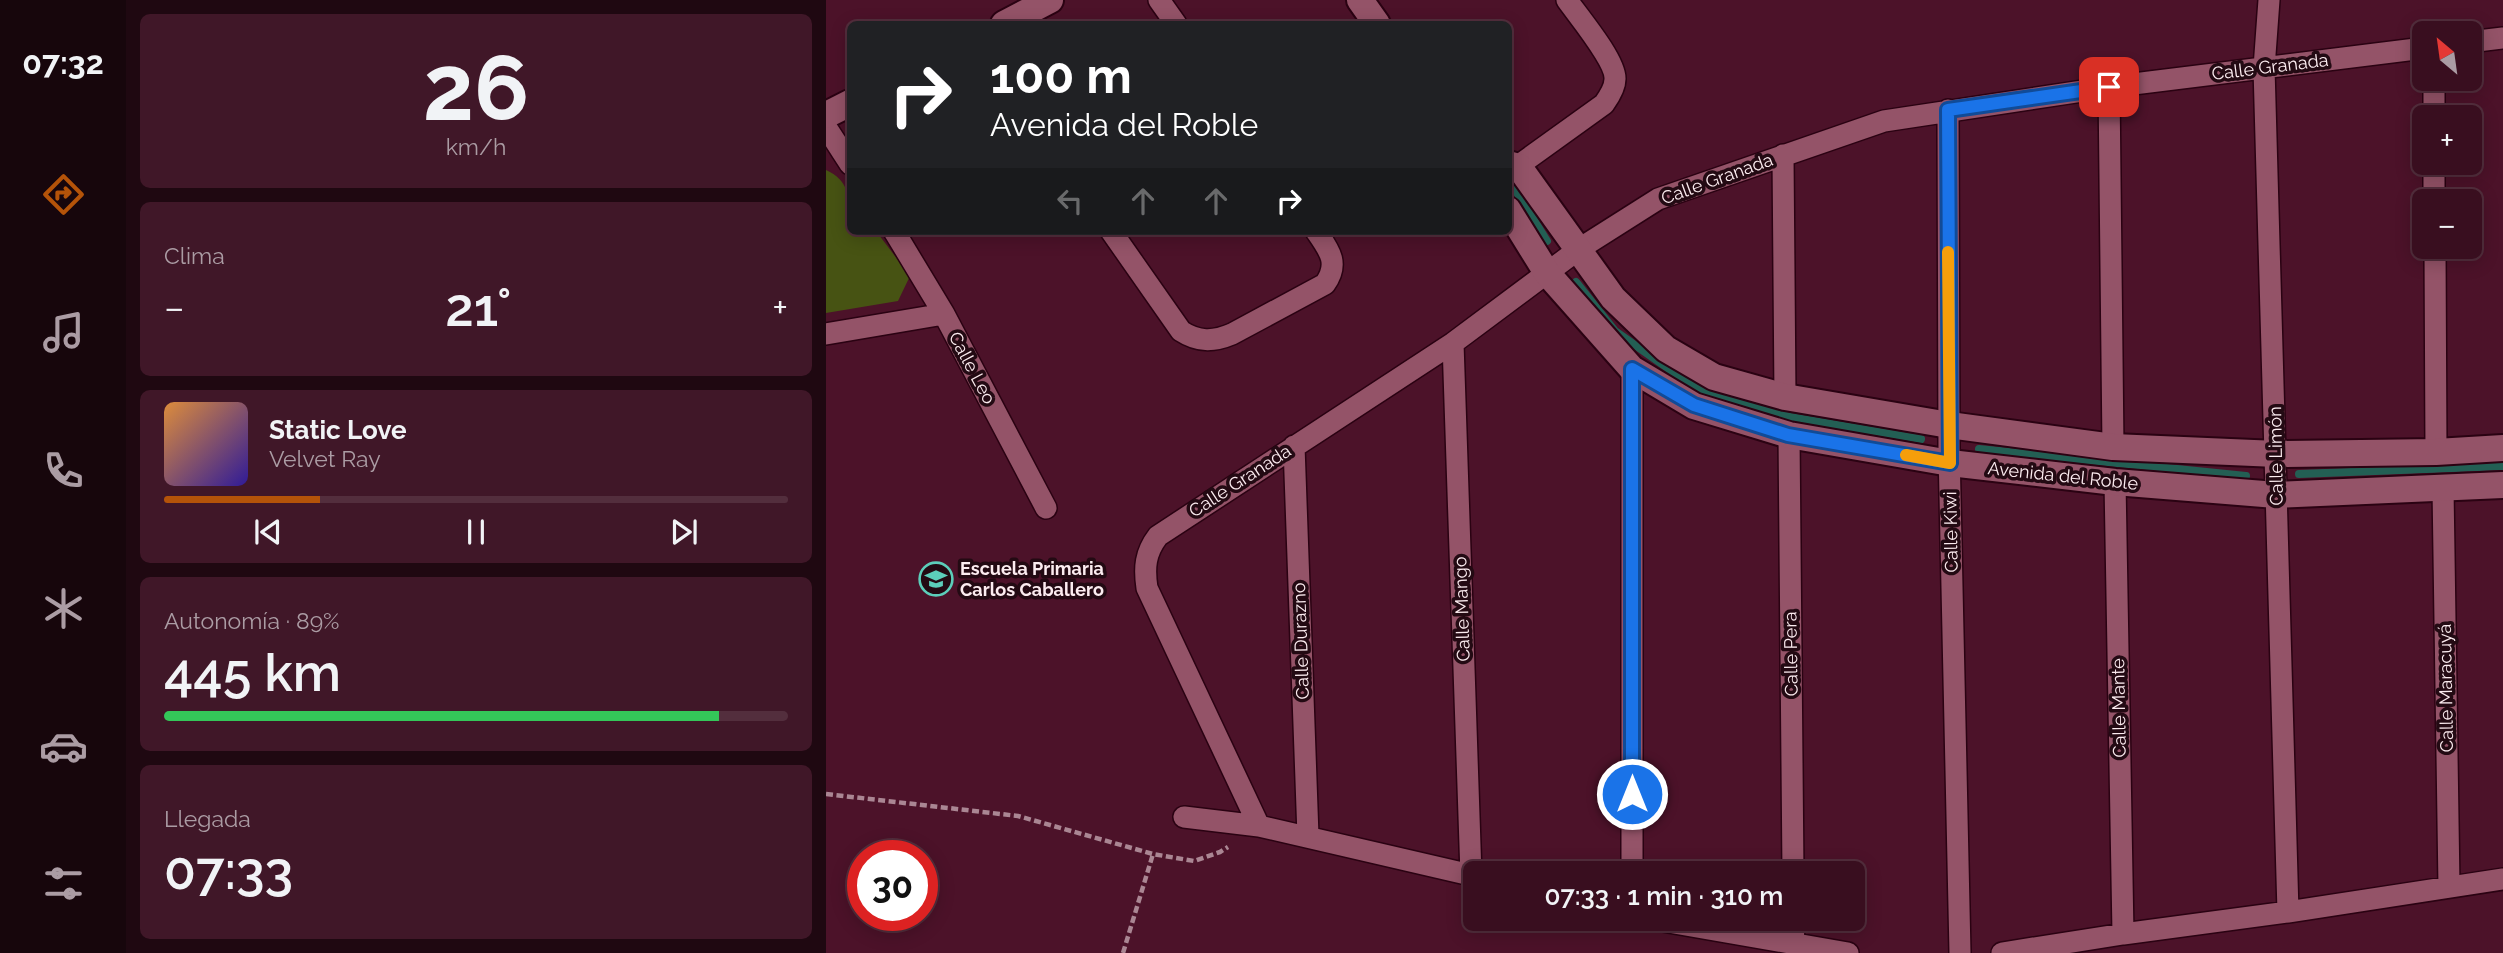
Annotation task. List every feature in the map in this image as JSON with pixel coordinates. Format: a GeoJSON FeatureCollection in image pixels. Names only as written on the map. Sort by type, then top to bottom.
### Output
{"type":"FeatureCollection","features":[{"type":"Feature","properties":{"kind":"street"},"geometry":{"type":"LineString","coordinates":[[1010,21],[1050,0]]}},
{"type":"Feature","properties":{"kind":"street"},"geometry":{"type":"LineString","coordinates":[[1159,0],[1174,21]]}},
{"type":"Feature","properties":{"kind":"street"},"geometry":{"type":"LineString","coordinates":[[1360,0],[1375,21]]}},
{"type":"Feature","properties":{"kind":"street"},"geometry":{"type":"LineString","coordinates":[[1512,168],[1604,104],[1612,93],[1616,80],[1613,65],[1567,0]]}},
{"type":"Feature","properties":{"kind":"street","name":"Calle Limón"},"geometry":{"type":"LineString","coordinates":[[2269,0],[2264,68],[2288,912]]}},
{"type":"Feature","properties":{"kind":"street"},"geometry":{"type":"LineString","coordinates":[[2482,40],[2503,38]]}},
{"type":"Feature","properties":{"kind":"street","name":"Calle Granada"},"geometry":{"type":"LineString","coordinates":[[1259,825],[1147,588],[1147,555],[1158,536],[1453,344],[1579,249],[1658,199],[1884,121],[2109,87],[2412,50]]}},
{"type":"Feature","properties":{"kind":"street"},"geometry":{"type":"LineString","coordinates":[[2109,87],[2113,447]]}},
{"type":"Feature","properties":{"kind":"street"},"geometry":{"type":"LineString","coordinates":[[826,115],[847,104]]}},
{"type":"Feature","properties":{"kind":"street","name":"Calle Kiwi"},"geometry":{"type":"LineString","coordinates":[[1948,110],[1949,425],[1960,953]]}},
{"type":"Feature","properties":{"kind":"street"},"geometry":{"type":"LineString","coordinates":[[826,127],[847,159]]}},
{"type":"Feature","properties":{"kind":"street"},"geometry":{"type":"LineString","coordinates":[[1783,155],[1785,397]]}},
{"type":"Feature","properties":{"kind":"street","name":"Avenida del Roble"},"geometry":{"type":"LineString","coordinates":[[1512,168],[1579,249],[1613,298],[1665,349],[1714,377],[1785,397],[1949,425],[2113,447],[2277,454],[2436,452],[2503,448]]}},
{"type":"Feature","properties":{"kind":"street","name":"Avenida del Roble"},"geometry":{"type":"LineString","coordinates":[[1512,216],[1547,273],[1632,369],[1694,405],[1788,435],[1950,463],[2115,482],[2276,495],[2503,485]]}},
{"type":"Feature","properties":{"kind":"street","name":"Calle Leo"},"geometry":{"type":"LineString","coordinates":[[896,235],[944,314],[1046,508]]}},
{"type":"Feature","properties":{"kind":"street"},"geometry":{"type":"LineString","coordinates":[[1114,235],[1181,331],[1193,339],[1205,341],[1232,334],[1325,284],[1333,272],[1333,262],[1318,235]]}},
{"type":"Feature","properties":{"kind":"street"},"geometry":{"type":"LineString","coordinates":[[2435,259],[2436,452]]}},
{"type":"Feature","properties":{"kind":"street"},"geometry":{"type":"LineString","coordinates":[[826,334],[944,314]]}},
{"type":"Feature","properties":{"kind":"street","name":"Calle Mango"},"geometry":{"type":"LineString","coordinates":[[1453,344],[1472,861]]}},
{"type":"Feature","properties":{"kind":"street"},"geometry":{"type":"LineString","coordinates":[[1632,369],[1632,861]]}},
{"type":"Feature","properties":{"kind":"street","name":"Calle Pera"},"geometry":{"type":"LineString","coordinates":[[1788,435],[1793,861]]}},
{"type":"Feature","properties":{"kind":"street","name":"Calle Durazno"},"geometry":{"type":"LineString","coordinates":[[1294,446],[1308,836]]}},
{"type":"Feature","properties":{"kind":"street","name":"Calle Mante"},"geometry":{"type":"LineString","coordinates":[[2115,482],[2123,933]]}},
{"type":"Feature","properties":{"kind":"street","name":"Calle Maracuyá"},"geometry":{"type":"LineString","coordinates":[[2443,488],[2449,887]]}},
{"type":"Feature","properties":{"kind":"street"},"geometry":{"type":"LineString","coordinates":[[1184,817],[1259,825],[1463,874]]}},
{"type":"Feature","properties":{"kind":"street"},"geometry":{"type":"LineString","coordinates":[[2002,953],[2123,933],[2288,912],[2503,879]]}},
{"type":"Feature","properties":{"kind":"street"},"geometry":{"type":"LineString","coordinates":[[1720,931],[1848,953]]}},
{"type":"Feature","properties":{"kind":"street"},"geometry":{"type":"LineString","coordinates":[[1793,931],[1794,944]]}},
{"type":"Feature","properties":{"kind":"path"},"geometry":{"type":"LineString","coordinates":[[826,794],[1018,817],[1153,854],[1194,862],[1220,852],[1259,825]]}},
{"type":"Feature","properties":{"kind":"path"},"geometry":{"type":"LineString","coordinates":[[1123,953],[1153,854]]}},
{"type":"Feature","properties":{"kind":"green space"},"geometry":{"type":"Polygon","coordinates":[[[826,170],[841,181],[847,193],[847,235],[879,235],[910,276],[898,301],[826,313],[826,170]]]}},
{"type":"Feature","properties":{"kind":"waterway"},"geometry":{"type":"LineString","coordinates":[[1514,188],[1547,241]]}},
{"type":"Feature","properties":{"kind":"waterway"},"geometry":{"type":"LineString","coordinates":[[1576,282],[1615,331],[1696,388],[1790,417],[1921,439]]}},
{"type":"Feature","properties":{"kind":"waterway"},"geometry":{"type":"LineString","coordinates":[[1979,449],[2246,476]]}},
{"type":"Feature","properties":{"kind":"waterway"},"geometry":{"type":"LineString","coordinates":[[2299,474],[2503,466]]}},
{"type":"Feature","properties":{"kind":"slow traffic"},"geometry":{"type":"LineString","coordinates":[[1906,455],[1950,463],[1948,252]]}},
{"type":"Feature","properties":{"kind":"place","name":"Escuela Primaria Carlos Caballero"},"geometry":{"type":"Point","coordinates":[936,579]}},
{"type":"Feature","properties":{"kind":"route"},"geometry":{"type":"LineString","coordinates":[[1632,794],[1632,369],[1694,405],[1788,435],[1950,463],[1948,110],[2109,87]]}}]}
